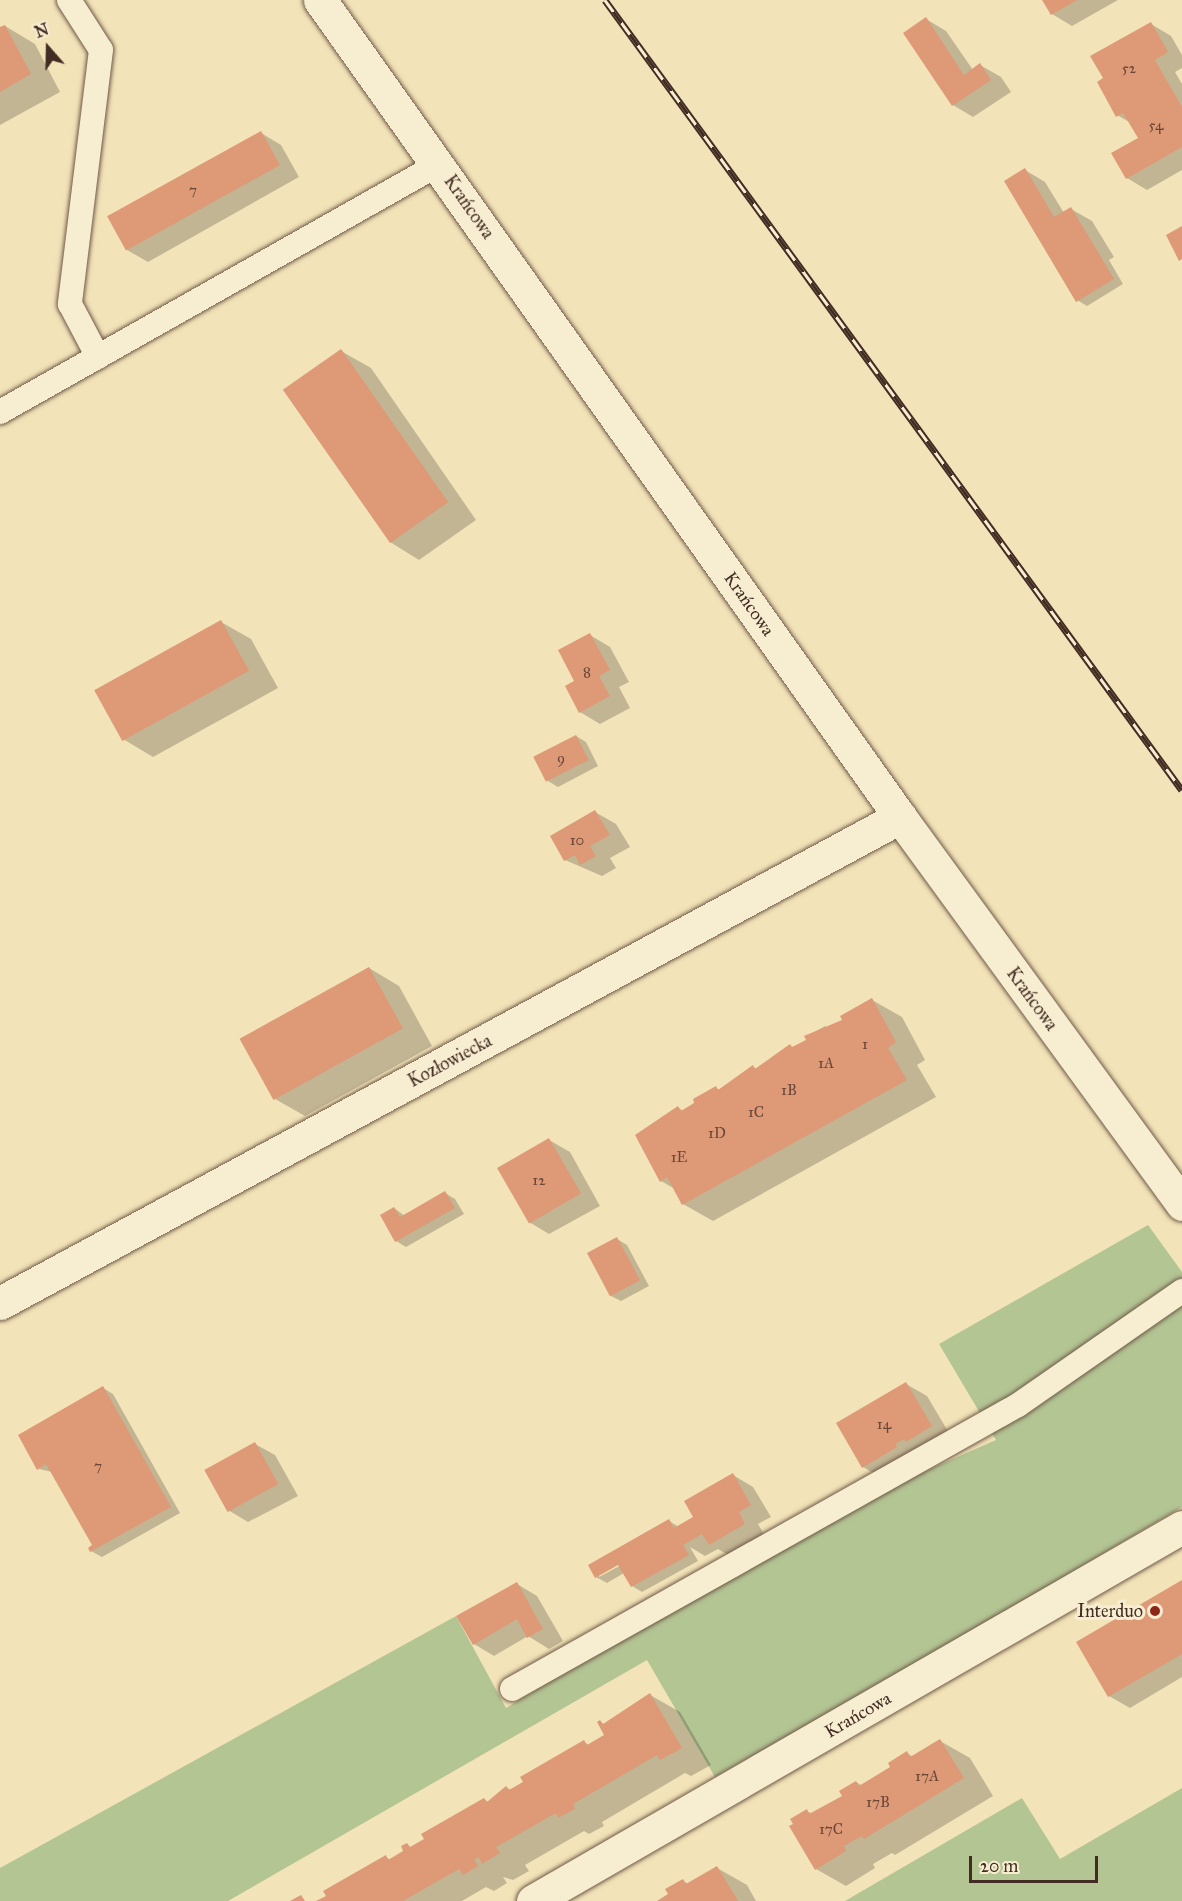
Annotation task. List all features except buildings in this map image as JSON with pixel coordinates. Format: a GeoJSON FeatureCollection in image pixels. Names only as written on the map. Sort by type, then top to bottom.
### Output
{"type":"FeatureCollection","features":[{"type":"Feature","properties":{"kind":"street","name":"Krańcowa"},"geometry":{"type":"LineString","coordinates":[[320,0],[439,164],[900,817],[1182,1204]]}},
{"type":"Feature","properties":{"kind":"street","name":"Kozłowiecka"},"geometry":{"type":"LineString","coordinates":[[0,1303],[900,817]]}},
{"type":"Feature","properties":{"kind":"street","name":"Krańcowa"},"geometry":{"type":"LineString","coordinates":[[533,1901],[1182,1527]]}},
{"type":"Feature","properties":{"kind":"lane"},"geometry":{"type":"LineString","coordinates":[[69,0],[101,50],[70,303],[98,357]]}},
{"type":"Feature","properties":{"kind":"lane"},"geometry":{"type":"LineString","coordinates":[[0,412],[439,164]]}},
{"type":"Feature","properties":{"kind":"lane"},"geometry":{"type":"LineString","coordinates":[[512,1689],[1018,1405],[1182,1291]]}},
{"type":"Feature","properties":{"kind":"green space"},"geometry":{"type":"Polygon","coordinates":[[[1148,1225],[1182,1272],[1182,1507],[934,1653],[715,1777],[647,1660],[228,1901],[0,1901],[0,1868],[456,1616],[506,1708],[818,1518],[996,1440],[939,1344],[1148,1225]]]}},
{"type":"Feature","properties":{"kind":"green space"},"geometry":{"type":"Polygon","coordinates":[[[1182,1788],[1182,1901],[845,1901],[1022,1798],[1060,1859],[1182,1788]]]}},
{"type":"Feature","properties":{"kind":"railway"},"geometry":{"type":"LineString","coordinates":[[605,0],[1182,790]]}},
{"type":"Feature","properties":{"kind":"place","name":"Interduo"},"geometry":{"type":"Point","coordinates":[1155,1611]}}]}
